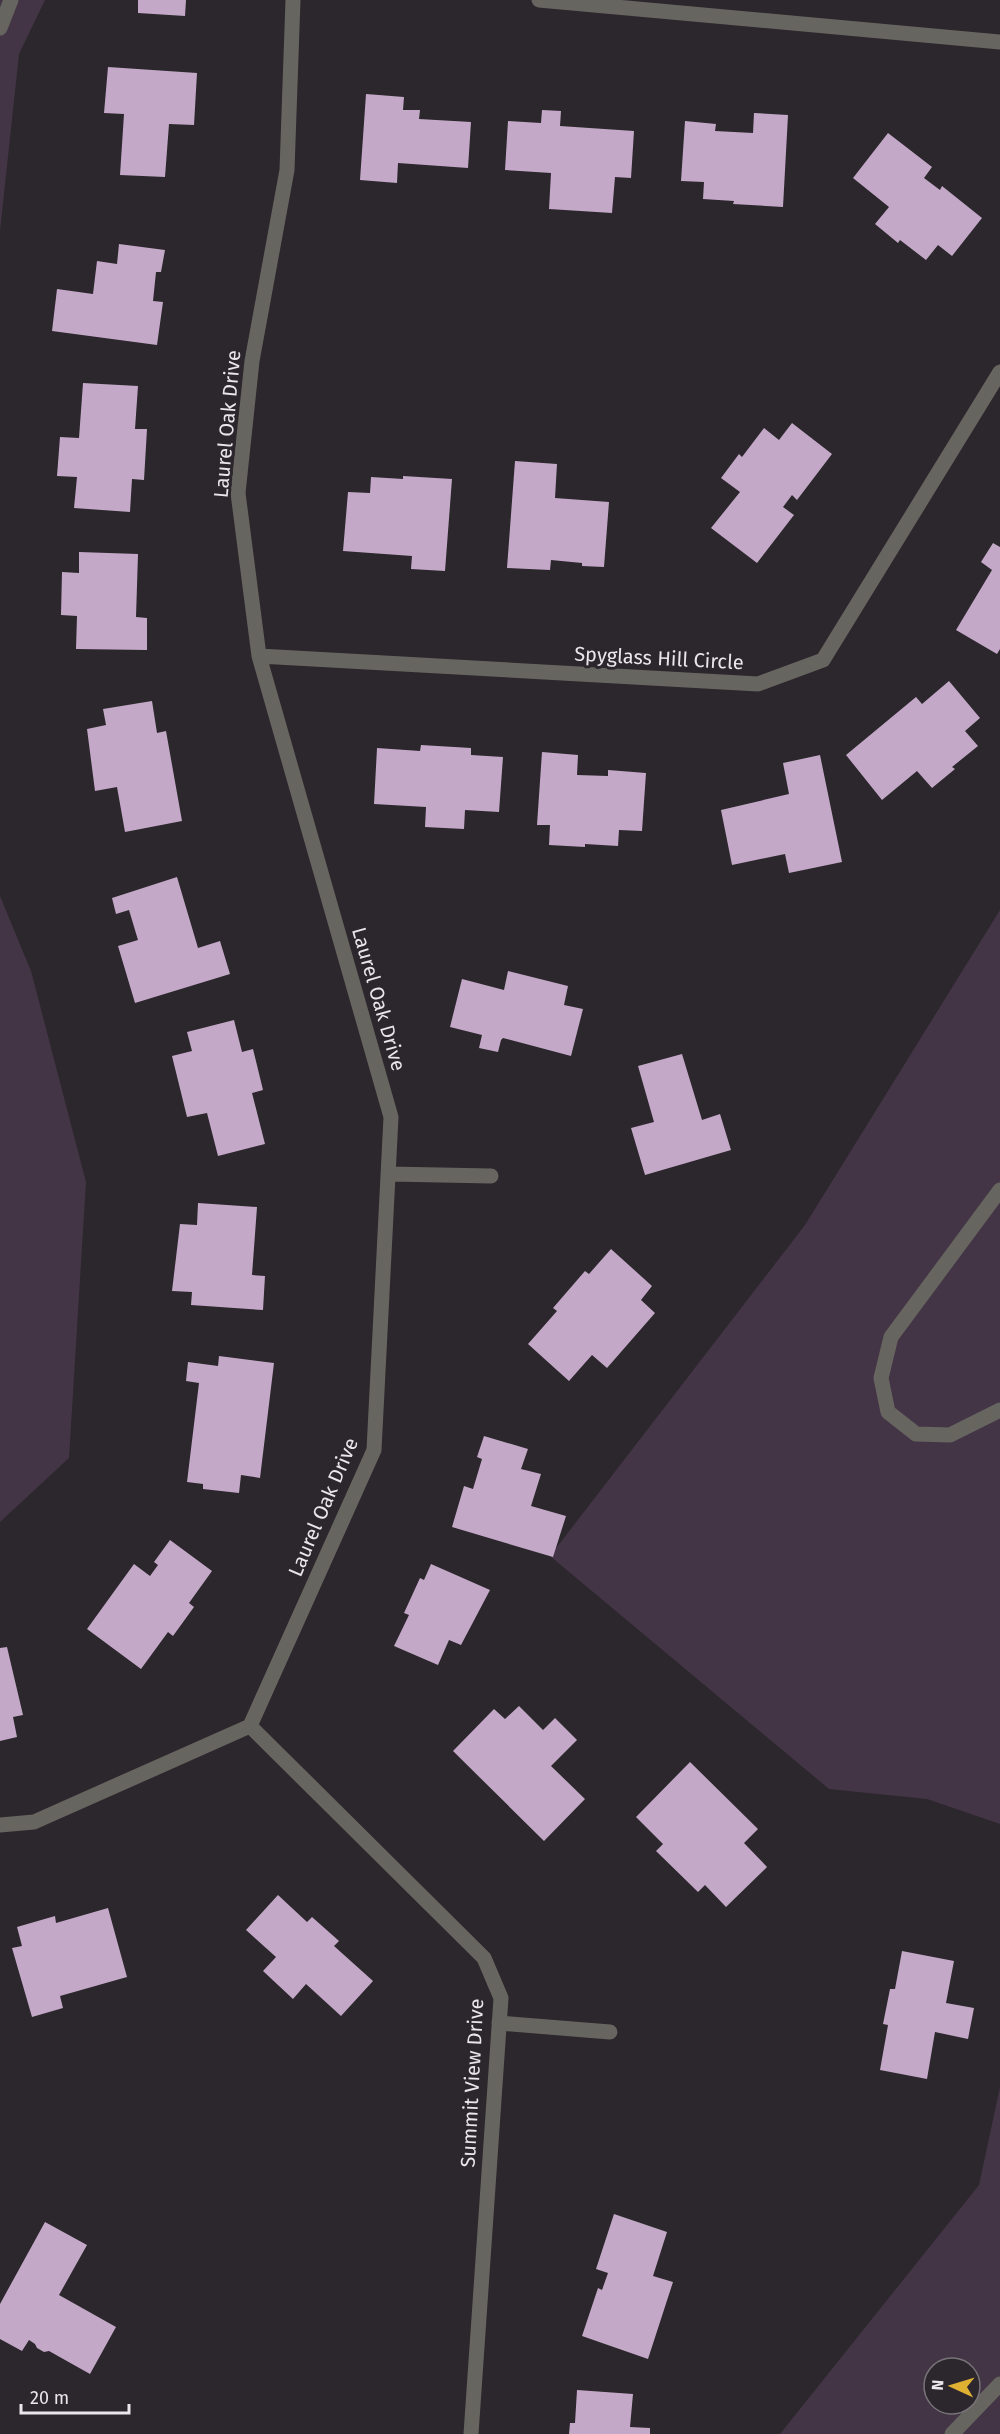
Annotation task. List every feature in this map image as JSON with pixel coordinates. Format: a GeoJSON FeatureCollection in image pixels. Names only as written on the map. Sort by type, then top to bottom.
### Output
{"type":"FeatureCollection","features":[{"type":"Feature","properties":{"kind":"street"},"geometry":{"type":"LineString","coordinates":[[0,28],[11,0]]}},
{"type":"Feature","properties":{"kind":"street","name":"Laurel Oak Drive"},"geometry":{"type":"LineString","coordinates":[[250,1726],[374,1450],[392,1118],[259,656],[238,493],[252,361],[287,170],[293,0]]}},
{"type":"Feature","properties":{"kind":"street"},"geometry":{"type":"LineString","coordinates":[[539,0],[1000,42]]}},
{"type":"Feature","properties":{"kind":"street","name":"Spyglass Hill Circle"},"geometry":{"type":"LineString","coordinates":[[259,656],[758,684],[823,660],[1000,372]]}},
{"type":"Feature","properties":{"kind":"street"},"geometry":{"type":"LineString","coordinates":[[389,1174],[491,1176]]}},
{"type":"Feature","properties":{"kind":"street"},"geometry":{"type":"LineString","coordinates":[[1000,1190],[891,1337],[881,1378],[888,1412],[916,1434],[950,1435],[1000,1410]]}},
{"type":"Feature","properties":{"kind":"street"},"geometry":{"type":"LineString","coordinates":[[0,1825],[34,1822],[250,1726]]}},
{"type":"Feature","properties":{"kind":"street","name":"Summit View Drive"},"geometry":{"type":"LineString","coordinates":[[250,1726],[484,1958],[501,1998],[471,2434]]}},
{"type":"Feature","properties":{"kind":"street"},"geometry":{"type":"LineString","coordinates":[[499,2023],[610,2032]]}},
{"type":"Feature","properties":{"kind":"street"},"geometry":{"type":"LineString","coordinates":[[952,2434],[1000,2384]]}},
{"type":"Feature","properties":{"kind":"shaded area"},"geometry":{"type":"Polygon","coordinates":[[[0,0],[45,0],[19,54],[0,231],[0,0]]]}},
{"type":"Feature","properties":{"kind":"shaded area"},"geometry":{"type":"Polygon","coordinates":[[[0,896],[31,971],[86,1182],[69,1458],[0,1522],[0,896]]]}},
{"type":"Feature","properties":{"kind":"shaded area"},"geometry":{"type":"Polygon","coordinates":[[[1000,910],[1000,1824],[927,1799],[829,1789],[550,1556],[805,1225],[1000,910]]]}},
{"type":"Feature","properties":{"kind":"shaded area"},"geometry":{"type":"Polygon","coordinates":[[[1000,2087],[1000,2434],[780,2434],[979,2185],[1000,2087]]]}},
{"type":"Feature","properties":{"kind":"building"},"geometry":{"type":"Polygon","coordinates":[[[138,0],[186,0],[185,16],[138,13],[138,0]]]}},
{"type":"Feature","properties":{"kind":"building"},"geometry":{"type":"Polygon","coordinates":[[[108,67],[197,73],[194,125],[169,124],[165,177],[120,175],[124,114],[104,113],[108,67]]]}},
{"type":"Feature","properties":{"kind":"building"},"geometry":{"type":"Polygon","coordinates":[[[366,94],[404,97],[403,110],[420,110],[419,119],[471,122],[468,168],[398,163],[397,183],[360,180],[366,94]]]}},
{"type":"Feature","properties":{"kind":"building"},"geometry":{"type":"Polygon","coordinates":[[[542,110],[561,111],[560,126],[634,131],[631,178],[615,177],[612,213],[549,209],[551,173],[505,170],[508,121],[541,123],[542,110]]]}},
{"type":"Feature","properties":{"kind":"building"},"geometry":{"type":"Polygon","coordinates":[[[754,113],[788,115],[783,207],[733,204],[734,201],[703,199],[704,182],[681,181],[685,121],[716,124],[715,131],[753,133],[754,113]]]}},
{"type":"Feature","properties":{"kind":"building"},"geometry":{"type":"Polygon","coordinates":[[[888,133],[932,167],[924,178],[940,190],[942,186],[982,218],[952,256],[938,245],[926,260],[900,240],[898,243],[875,224],[889,207],[853,178],[888,133]]]}},
{"type":"Feature","properties":{"kind":"building"},"geometry":{"type":"Polygon","coordinates":[[[119,244],[165,250],[161,272],[156,272],[153,301],[163,302],[157,345],[52,331],[57,289],[93,294],[97,261],[117,264],[119,244]]]}},
{"type":"Feature","properties":{"kind":"building"},"geometry":{"type":"Polygon","coordinates":[[[83,383],[138,386],[135,429],[147,429],[144,480],[132,479],[130,512],[74,508],[77,477],[57,476],[60,437],[79,438],[83,383]]]}},
{"type":"Feature","properties":{"kind":"building"},"geometry":{"type":"Polygon","coordinates":[[[792,423],[832,454],[797,500],[792,495],[783,507],[794,515],[757,563],[711,528],[740,492],[721,478],[739,454],[742,457],[764,428],[779,440],[792,423]]]}},
{"type":"Feature","properties":{"kind":"building"},"geometry":{"type":"Polygon","coordinates":[[[515,461],[557,464],[555,498],[609,502],[604,567],[582,566],[582,563],[551,560],[550,570],[507,568],[515,461]]]}},
{"type":"Feature","properties":{"kind":"building"},"geometry":{"type":"Polygon","coordinates":[[[403,476],[452,479],[445,571],[411,569],[412,556],[343,551],[348,492],[370,493],[371,477],[403,479],[403,476]]]}},
{"type":"Feature","properties":{"kind":"building"},"geometry":{"type":"Polygon","coordinates":[[[993,543],[1000,547],[1000,649],[997,654],[956,630],[992,570],[981,562],[993,543]]]}},
{"type":"Feature","properties":{"kind":"building"},"geometry":{"type":"Polygon","coordinates":[[[79,552],[138,554],[136,617],[147,618],[147,650],[76,649],[77,616],[61,615],[62,572],[79,573],[79,552]]]}},
{"type":"Feature","properties":{"kind":"building"},"geometry":{"type":"Polygon","coordinates":[[[949,681],[980,718],[965,731],[978,746],[952,767],[955,769],[932,788],[917,771],[882,800],[846,755],[916,697],[922,704],[949,681]]]}},
{"type":"Feature","properties":{"kind":"building"},"geometry":{"type":"Polygon","coordinates":[[[152,701],[157,733],[166,731],[182,821],[125,832],[117,787],[95,791],[87,729],[106,725],[103,709],[152,701]]]}},
{"type":"Feature","properties":{"kind":"building"},"geometry":{"type":"Polygon","coordinates":[[[421,745],[471,748],[471,755],[503,757],[499,812],[465,810],[464,829],[425,827],[426,807],[374,804],[377,748],[420,751],[421,745]]]}},
{"type":"Feature","properties":{"kind":"building"},"geometry":{"type":"Polygon","coordinates":[[[542,752],[578,755],[577,775],[608,776],[608,770],[646,773],[642,831],[619,830],[618,846],[549,845],[550,825],[537,825],[542,752]]]}},
{"type":"Feature","properties":{"kind":"building"},"geometry":{"type":"Polygon","coordinates":[[[820,755],[842,862],[789,873],[785,854],[732,865],[721,810],[789,794],[783,763],[820,755]]]}},
{"type":"Feature","properties":{"kind":"building"},"geometry":{"type":"Polygon","coordinates":[[[177,877],[198,948],[220,941],[230,974],[135,1003],[118,946],[138,940],[129,910],[116,914],[112,898],[177,877]]]}},
{"type":"Feature","properties":{"kind":"building"},"geometry":{"type":"Polygon","coordinates":[[[508,971],[568,986],[564,1005],[583,1009],[571,1056],[503,1038],[498,1052],[479,1048],[482,1035],[450,1027],[462,979],[504,990],[508,971]]]}},
{"type":"Feature","properties":{"kind":"building"},"geometry":{"type":"Polygon","coordinates":[[[234,1020],[242,1052],[253,1049],[263,1090],[252,1093],[265,1144],[218,1156],[207,1113],[187,1117],[172,1056],[192,1051],[187,1032],[234,1020]]]}},
{"type":"Feature","properties":{"kind":"building"},"geometry":{"type":"Polygon","coordinates":[[[682,1054],[702,1120],[720,1114],[731,1150],[645,1175],[631,1128],[654,1122],[638,1066],[682,1054]]]}},
{"type":"Feature","properties":{"kind":"building"},"geometry":{"type":"Polygon","coordinates":[[[198,1203],[257,1207],[252,1275],[265,1276],[263,1310],[191,1305],[192,1292],[172,1291],[180,1224],[197,1225],[198,1203]]]}},
{"type":"Feature","properties":{"kind":"building"},"geometry":{"type":"Polygon","coordinates":[[[611,1249],[652,1286],[641,1300],[655,1313],[607,1368],[592,1355],[569,1381],[528,1344],[557,1311],[553,1308],[585,1271],[589,1274],[611,1249]]]}},
{"type":"Feature","properties":{"kind":"building"},"geometry":{"type":"Polygon","coordinates":[[[219,1356],[274,1363],[260,1478],[241,1475],[239,1493],[203,1489],[203,1484],[187,1482],[199,1383],[186,1381],[188,1362],[218,1366],[219,1356]]]}},
{"type":"Feature","properties":{"kind":"building"},"geometry":{"type":"Polygon","coordinates":[[[484,1436],[528,1449],[521,1469],[541,1474],[531,1506],[566,1516],[553,1557],[452,1527],[464,1486],[473,1489],[482,1459],[477,1457],[484,1436]]]}},
{"type":"Feature","properties":{"kind":"building"},"geometry":{"type":"Polygon","coordinates":[[[170,1540],[212,1571],[189,1603],[194,1607],[173,1636],[168,1632],[141,1669],[87,1629],[134,1564],[150,1576],[158,1565],[154,1562],[170,1540]]]}},
{"type":"Feature","properties":{"kind":"building"},"geometry":{"type":"Polygon","coordinates":[[[431,1564],[490,1590],[461,1645],[449,1640],[438,1665],[394,1646],[409,1615],[404,1613],[420,1578],[424,1580],[431,1564]]]}},
{"type":"Feature","properties":{"kind":"building"},"geometry":{"type":"Polygon","coordinates":[[[7,1647],[23,1715],[13,1717],[17,1737],[0,1741],[0,1648],[7,1647]]]}},
{"type":"Feature","properties":{"kind":"building"},"geometry":{"type":"Polygon","coordinates":[[[519,1706],[543,1730],[555,1718],[577,1740],[551,1766],[585,1799],[544,1841],[453,1751],[494,1709],[505,1719],[519,1706]]]}},
{"type":"Feature","properties":{"kind":"building"},"geometry":{"type":"Polygon","coordinates":[[[690,1762],[758,1829],[744,1843],[767,1867],[726,1907],[705,1885],[698,1892],[656,1851],[663,1844],[636,1817],[690,1762]]]}},
{"type":"Feature","properties":{"kind":"building"},"geometry":{"type":"Polygon","coordinates":[[[278,1895],[307,1922],[312,1917],[339,1941],[334,1946],[373,1981],[341,2016],[306,1984],[293,1999],[263,1971],[276,1957],[246,1930],[278,1895]]]}},
{"type":"Feature","properties":{"kind":"building"},"geometry":{"type":"Polygon","coordinates":[[[108,1908],[127,1977],[60,1996],[63,2008],[32,2017],[12,1948],[22,1946],[17,1927],[55,1916],[56,1923],[108,1908]]]}},
{"type":"Feature","properties":{"kind":"building"},"geometry":{"type":"Polygon","coordinates":[[[902,1951],[954,1961],[946,2003],[974,2008],[968,2039],[935,2032],[927,2079],[880,2070],[888,2025],[883,2024],[890,1989],[895,1989],[902,1951]]]}},
{"type":"Feature","properties":{"kind":"building"},"geometry":{"type":"Polygon","coordinates":[[[614,2214],[667,2232],[653,2276],[673,2282],[648,2359],[582,2336],[598,2288],[602,2290],[608,2273],[596,2269],[614,2214]]]}},
{"type":"Feature","properties":{"kind":"building"},"geometry":{"type":"Polygon","coordinates":[[[45,2222],[87,2245],[59,2295],[116,2327],[90,2374],[49,2351],[44,2352],[29,2340],[22,2351],[0,2339],[0,2304],[45,2222]]]}},
{"type":"Feature","properties":{"kind":"building"},"geometry":{"type":"Polygon","coordinates":[[[577,2390],[633,2394],[630,2427],[650,2428],[650,2434],[569,2434],[570,2423],[575,2423],[577,2390]]]}}]}
